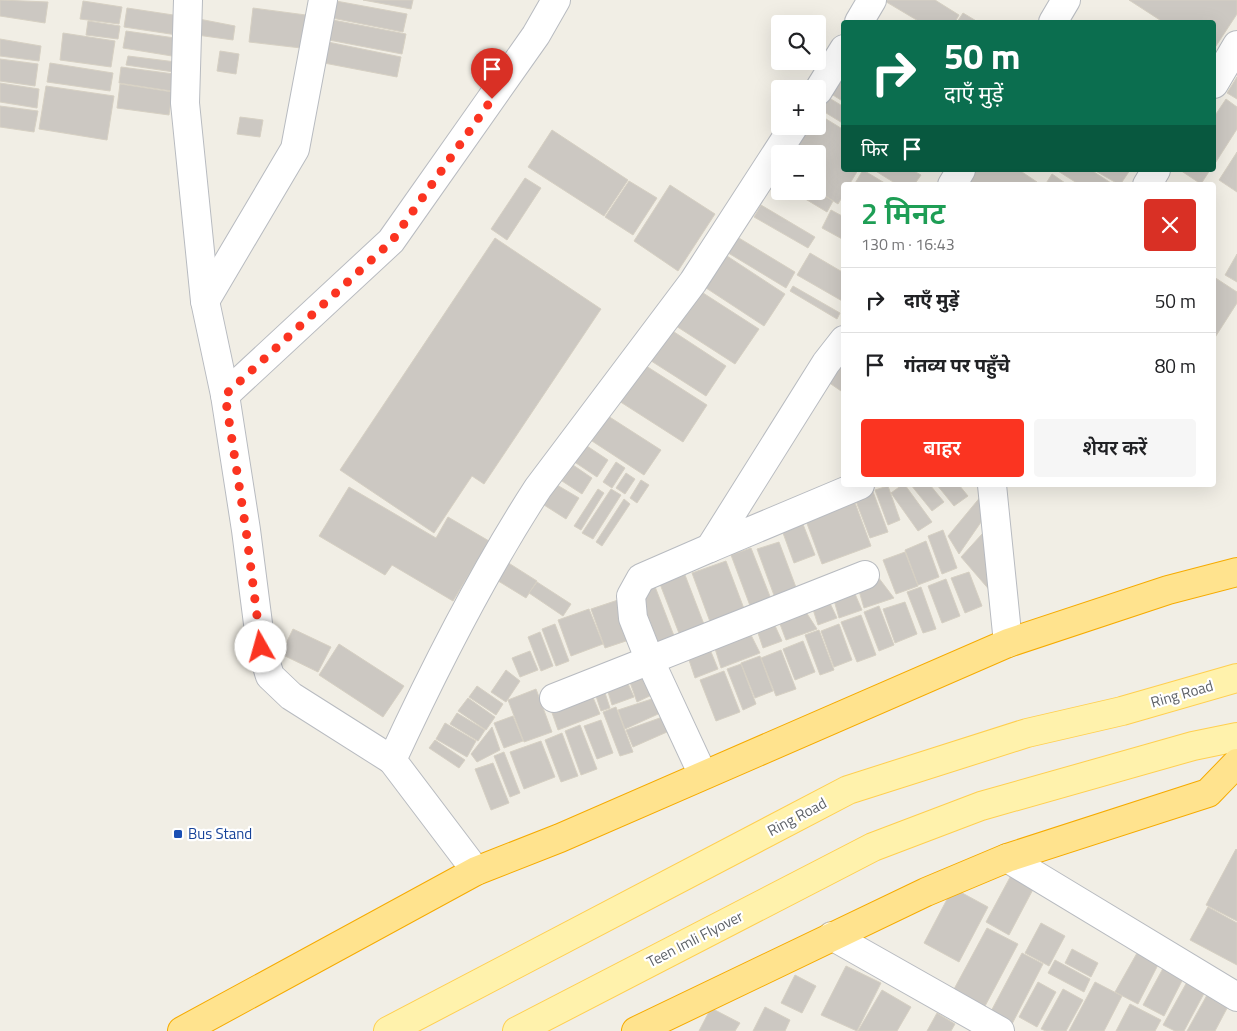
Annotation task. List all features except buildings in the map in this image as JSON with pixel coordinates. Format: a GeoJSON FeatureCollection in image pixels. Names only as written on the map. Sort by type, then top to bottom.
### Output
{"type":"FeatureCollection","features":[{"type":"Feature","properties":{"kind":"highway"},"geometry":{"type":"LineString","coordinates":[[182,1031],[476,871],[560,838],[1008,643],[1168,590],[1237,572]]}},
{"type":"Feature","properties":{"kind":"highway"},"geometry":{"type":"LineString","coordinates":[[636,1031],[926,892],[1007,858],[1208,793],[1237,763]]}},
{"type":"Feature","properties":{"kind":"main road","name":"Ring Road"},"geometry":{"type":"LineString","coordinates":[[388,1031],[848,790],[1027,733],[1122,710],[1237,678]]}},
{"type":"Feature","properties":{"kind":"main road","name":"Teen Imli Flyover"},"geometry":{"type":"LineString","coordinates":[[516,1031],[873,848],[981,806],[1193,746],[1237,737]]}},
{"type":"Feature","properties":{"kind":"street"},"geometry":{"type":"LineString","coordinates":[[188,0],[185,103],[205,301],[225,395],[246,530],[261,647],[270,676],[291,696],[392,760],[476,871]]}},
{"type":"Feature","properties":{"kind":"street"},"geometry":{"type":"LineString","coordinates":[[205,301],[295,149],[323,0]]}},
{"type":"Feature","properties":{"kind":"street"},"geometry":{"type":"LineString","coordinates":[[225,395],[392,241],[536,35],[556,0]]}},
{"type":"Feature","properties":{"kind":"street"},"geometry":{"type":"LineString","coordinates":[[860,20],[872,0]]}},
{"type":"Feature","properties":{"kind":"street"},"geometry":{"type":"LineString","coordinates":[[1053,20],[1066,0]]}},
{"type":"Feature","properties":{"kind":"street"},"geometry":{"type":"LineString","coordinates":[[1216,81],[1237,45]]}},
{"type":"Feature","properties":{"kind":"street"},"geometry":{"type":"LineString","coordinates":[[825,80],[841,54]]}},
{"type":"Feature","properties":{"kind":"street"},"geometry":{"type":"LineString","coordinates":[[392,760],[432,675],[520,515],[538,488],[693,282],[788,135]]}},
{"type":"Feature","properties":{"kind":"street"},"geometry":{"type":"LineString","coordinates":[[710,548],[826,363],[841,344]]}},
{"type":"Feature","properties":{"kind":"street"},"geometry":{"type":"LineString","coordinates":[[704,775],[650,661],[633,618],[631,596],[641,578],[855,487]]}},
{"type":"Feature","properties":{"kind":"street"},"geometry":{"type":"LineString","coordinates":[[992,487],[1008,643]]}},
{"type":"Feature","properties":{"kind":"street"},"geometry":{"type":"LineString","coordinates":[[554,698],[865,576]]}},
{"type":"Feature","properties":{"kind":"street"},"geometry":{"type":"LineString","coordinates":[[1007,858],[1237,997]]}},
{"type":"Feature","properties":{"kind":"street"},"geometry":{"type":"LineString","coordinates":[[832,936],[1000,1031]]}},
{"type":"Feature","properties":{"kind":"place","name":"Bus Stand"},"geometry":{"type":"Point","coordinates":[178,834]}},
{"type":"Feature","properties":{"kind":"route"},"geometry":{"type":"LineString","coordinates":[[261,647],[246,530],[225,395],[392,241],[492,99]]}}]}
